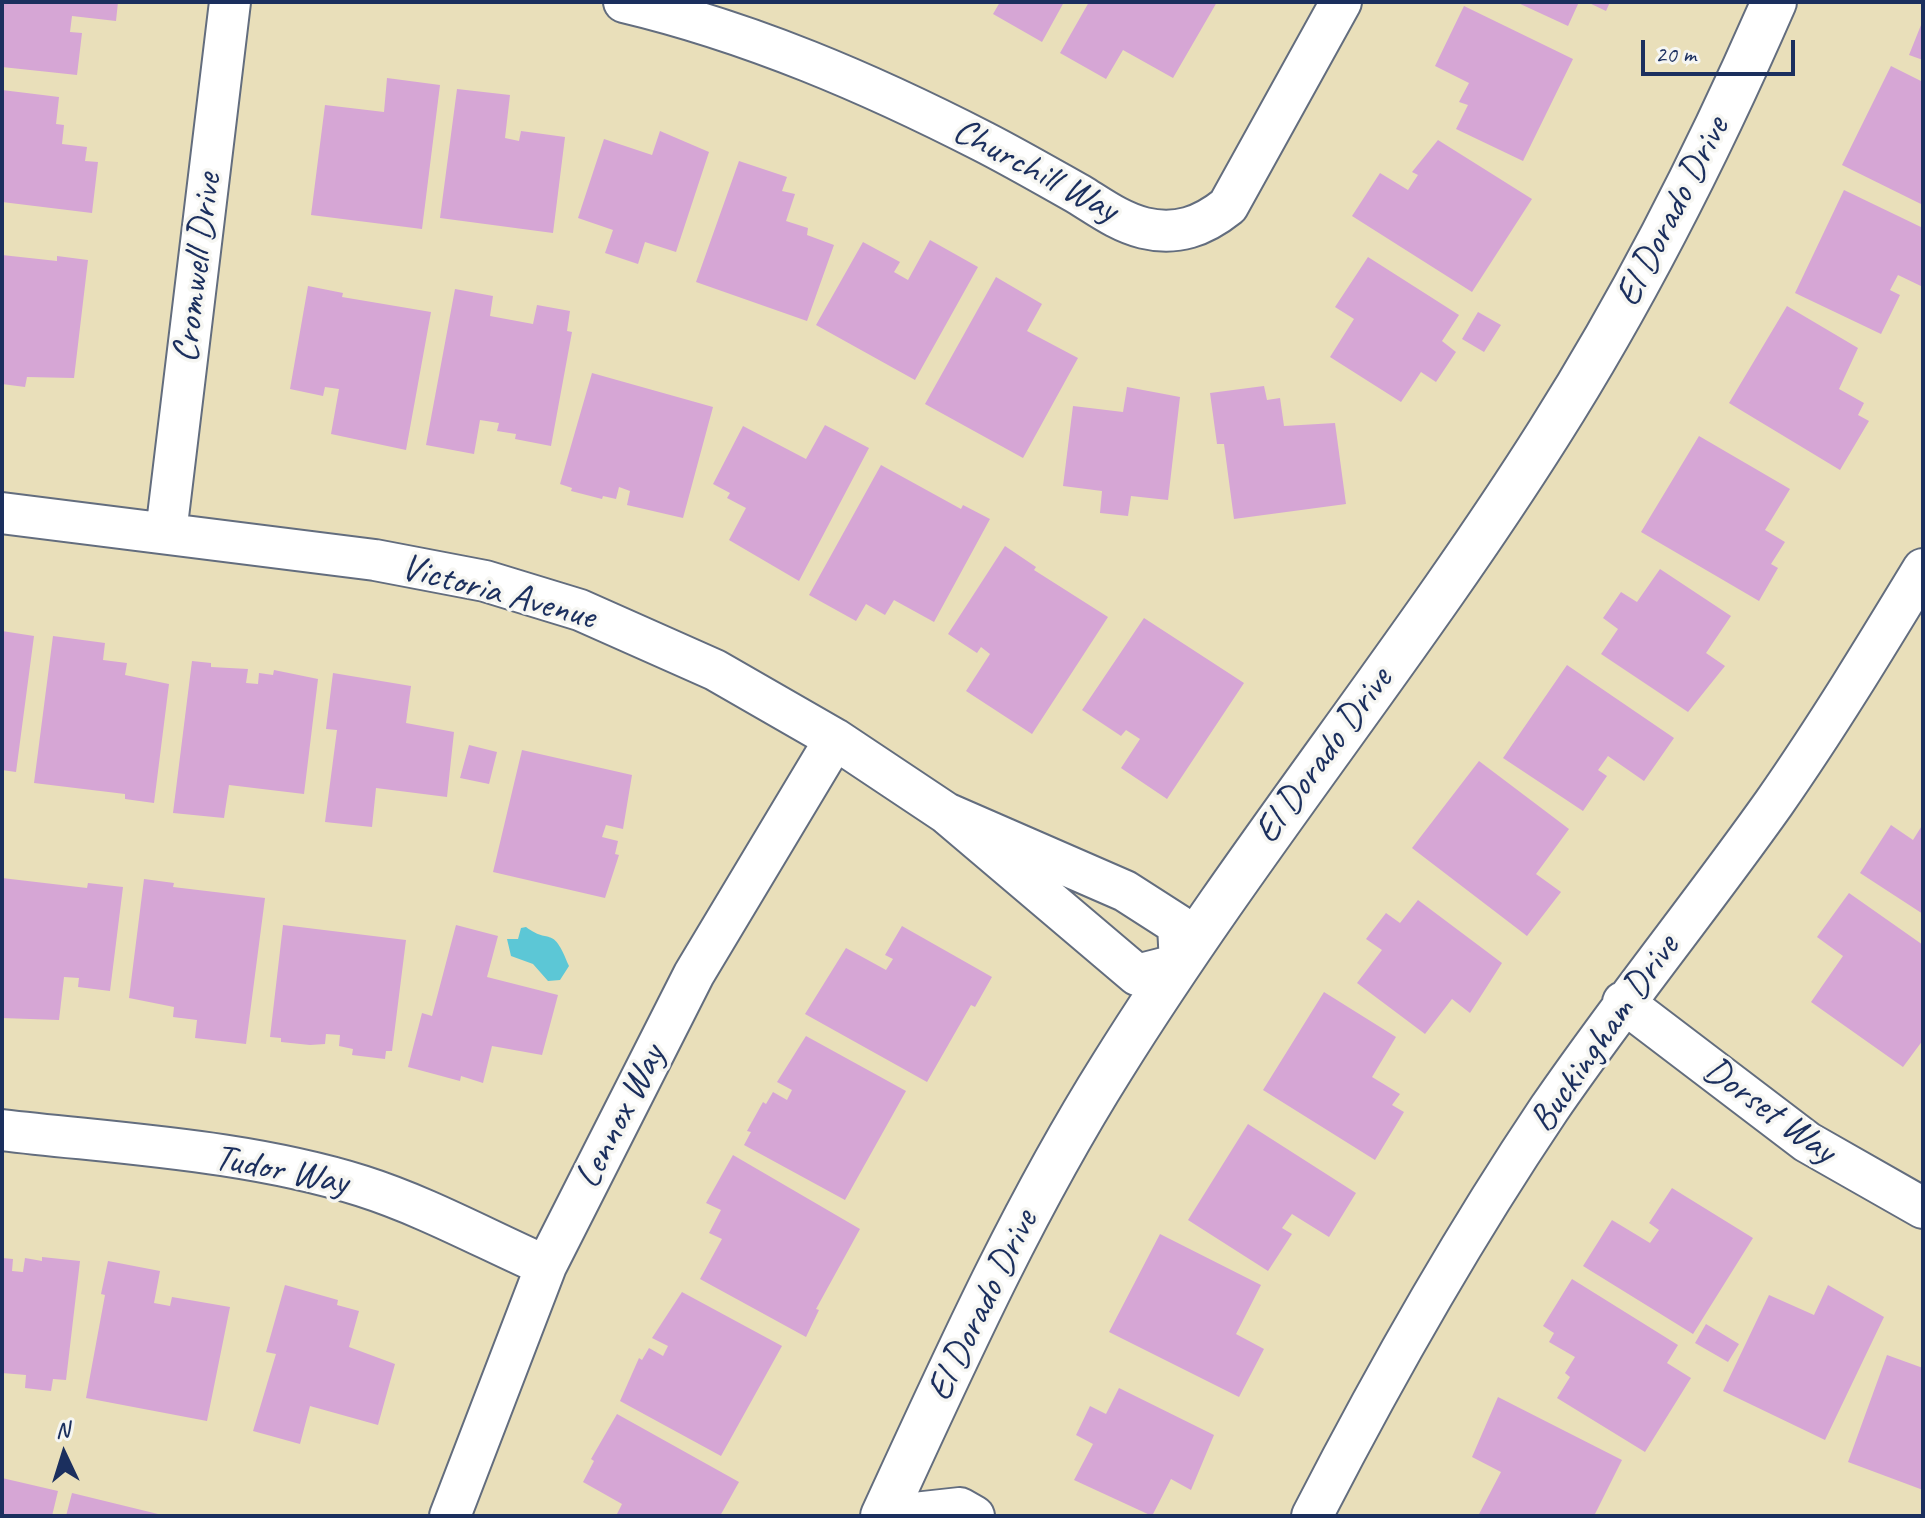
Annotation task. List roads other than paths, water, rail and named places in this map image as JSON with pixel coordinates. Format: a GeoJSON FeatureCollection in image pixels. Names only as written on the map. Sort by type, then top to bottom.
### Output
{"type":"FeatureCollection","features":[{"type":"Feature","properties":{"kind":"street","name":"Cromwell Drive"},"geometry":{"type":"LineString","coordinates":[[166,533],[230,2]]}},
{"type":"Feature","properties":{"kind":"street","name":"Churchill Way"},"geometry":{"type":"LineString","coordinates":[[624,2],[736,34],[822,66],[910,104],[1003,152],[1118,219],[1145,228],[1168,231],[1189,229],[1209,221],[1228,206],[1341,2]]}},
{"type":"Feature","properties":{"kind":"street","name":"El Dorado Drive"},"geometry":{"type":"LineString","coordinates":[[885,1516],[1025,1218],[1110,1069],[1312,771],[1458,570],[1550,431],[1665,233],[1727,109],[1774,2]]}},
{"type":"Feature","properties":{"kind":"street","name":"Victoria Avenue"},"geometry":{"type":"LineString","coordinates":[[2,513],[375,560],[528,594],[580,610],[677,652],[757,692],[835,739],[946,813],[1137,975],[1180,964],[1178,925],[1125,891],[946,813]]}},
{"type":"Feature","properties":{"kind":"street","name":"Buckingham Drive"},"geometry":{"type":"LineString","coordinates":[[1312,1516],[1388,1370],[1440,1280],[1547,1112],[1623,1002],[1774,802],[1923,569]]}},
{"type":"Feature","properties":{"kind":"street","name":"Lennox Way"},"geometry":{"type":"LineString","coordinates":[[450,1516],[546,1266],[694,974],[835,739]]}},
{"type":"Feature","properties":{"kind":"street","name":"Dorset Way"},"geometry":{"type":"LineString","coordinates":[[1623,1002],[1807,1142],[1923,1208]]}},
{"type":"Feature","properties":{"kind":"street","name":"Tudor Way"},"geometry":{"type":"LineString","coordinates":[[2,1130],[310,1172],[364,1187],[415,1207],[546,1266]]}},
{"type":"Feature","properties":{"kind":"street"},"geometry":{"type":"LineString","coordinates":[[885,1516],[960,1508],[974,1516]]}},
{"type":"Feature","properties":{"kind":"water"},"geometry":{"type":"Polygon","coordinates":[[[526,927],[559,944],[569,966],[560,980],[548,981],[533,964],[511,956],[507,939],[518,939],[521,928],[526,927]]]}}]}
